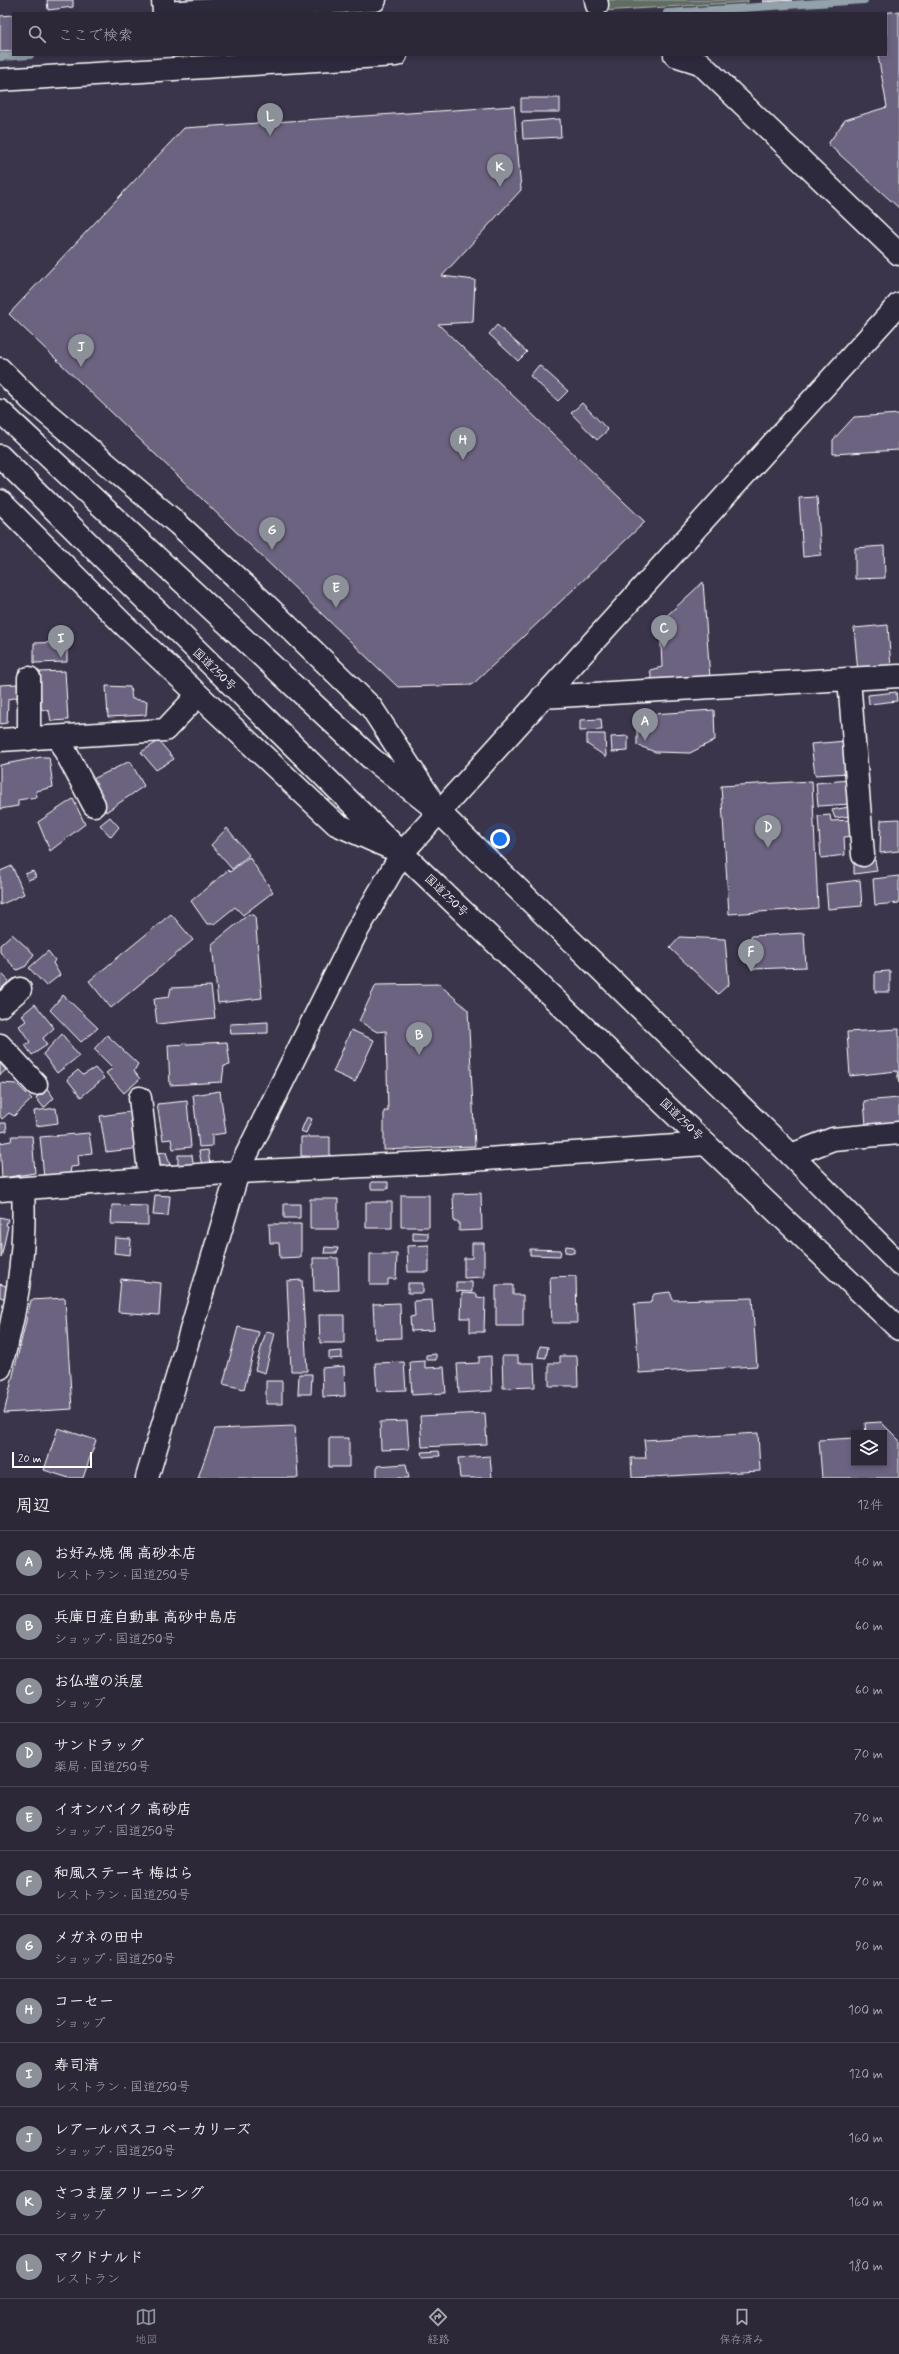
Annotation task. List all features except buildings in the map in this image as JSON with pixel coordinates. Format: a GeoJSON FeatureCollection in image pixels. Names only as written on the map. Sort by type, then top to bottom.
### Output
{"type":"FeatureCollection","features":[{"type":"Feature","properties":{"kind":"main road"},"geometry":{"type":"LineString","coordinates":[[164,0],[164,12]]}},
{"type":"Feature","properties":{"kind":"main road"},"geometry":{"type":"LineString","coordinates":[[180,12],[375,0]]}},
{"type":"Feature","properties":{"kind":"main road"},"geometry":{"type":"LineString","coordinates":[[0,80],[380,56]]}},
{"type":"Feature","properties":{"kind":"main road"},"geometry":{"type":"LineString","coordinates":[[678,56],[700,63],[899,254]]}},
{"type":"Feature","properties":{"kind":"main road"},"geometry":{"type":"LineString","coordinates":[[147,1478],[238,1172],[357,932],[402,854],[438,811],[899,304]]}},
{"type":"Feature","properties":{"kind":"main road"},"geometry":{"type":"LineString","coordinates":[[0,369],[32,400],[178,524],[264,602],[371,707],[438,811]]}},
{"type":"Feature","properties":{"kind":"main road"},"geometry":{"type":"LineString","coordinates":[[0,412],[372,759],[438,811],[791,1156],[899,1264]]}},
{"type":"Feature","properties":{"kind":"main road","name":"国道250号"},"geometry":{"type":"LineString","coordinates":[[0,456],[402,854],[899,1329]]}},
{"type":"Feature","properties":{"kind":"main road"},"geometry":{"type":"LineString","coordinates":[[0,500],[198,695],[336,824],[402,854]]}},
{"type":"Feature","properties":{"kind":"main road"},"geometry":{"type":"LineString","coordinates":[[542,697],[899,676]]}},
{"type":"Feature","properties":{"kind":"main road"},"geometry":{"type":"LineString","coordinates":[[29,678],[29,739]]}},
{"type":"Feature","properties":{"kind":"main road"},"geometry":{"type":"LineString","coordinates":[[849,679],[863,854]]}},
{"type":"Feature","properties":{"kind":"main road"},"geometry":{"type":"LineString","coordinates":[[0,740],[165,730],[198,695]]}},
{"type":"Feature","properties":{"kind":"main road"},"geometry":{"type":"LineString","coordinates":[[62,737],[63,747],[94,805]]}},
{"type":"Feature","properties":{"kind":"main road"},"geometry":{"type":"LineString","coordinates":[[0,1006],[20,989]]}},
{"type":"Feature","properties":{"kind":"main road"},"geometry":{"type":"LineString","coordinates":[[0,1045],[36,1084]]}},
{"type":"Feature","properties":{"kind":"main road"},"geometry":{"type":"LineString","coordinates":[[140,1098],[150,1179]]}},
{"type":"Feature","properties":{"kind":"main road"},"geometry":{"type":"LineString","coordinates":[[791,1156],[833,1139],[899,1133]]}},
{"type":"Feature","properties":{"kind":"main road"},"geometry":{"type":"LineString","coordinates":[[0,1190],[238,1172],[427,1163],[706,1144]]}},
{"type":"Feature","properties":{"kind":"main road"},"geometry":{"type":"LineString","coordinates":[[0,1368],[10,1335],[19,1274],[23,1189]]}},
{"type":"Feature","properties":{"kind":"green space"},"geometry":{"type":"Polygon","coordinates":[[[601,0],[748,0],[748,2],[601,11],[601,0]]]}},
{"type":"Feature","properties":{"kind":"waterway"},"geometry":{"type":"LineString","coordinates":[[682,12],[864,0]]}},
{"type":"Feature","properties":{"kind":"waterway"},"geometry":{"type":"LineString","coordinates":[[0,57],[15,56]]}},
{"type":"Feature","properties":{"kind":"place","name":"マクドナルド"},"geometry":{"type":"Point","coordinates":[270,136]}},
{"type":"Feature","properties":{"kind":"place","name":"さつま屋クリーニング"},"geometry":{"type":"Point","coordinates":[500,187]}},
{"type":"Feature","properties":{"kind":"place","name":"レアールパスコ ベーカリーズ"},"geometry":{"type":"Point","coordinates":[81,367]}},
{"type":"Feature","properties":{"kind":"place","name":"コーセー"},"geometry":{"type":"Point","coordinates":[463,460]}},
{"type":"Feature","properties":{"kind":"place","name":"メガネの田中"},"geometry":{"type":"Point","coordinates":[272,550]}},
{"type":"Feature","properties":{"kind":"place","name":"イオンバイク 高砂店"},"geometry":{"type":"Point","coordinates":[336,608]}},
{"type":"Feature","properties":{"kind":"place","name":"お仏壇の浜屋"},"geometry":{"type":"Point","coordinates":[664,648]}},
{"type":"Feature","properties":{"kind":"place","name":"寿司清"},"geometry":{"type":"Point","coordinates":[61,658]}},
{"type":"Feature","properties":{"kind":"place","name":"お好み焼 偶 高砂本店"},"geometry":{"type":"Point","coordinates":[645,741]}},
{"type":"Feature","properties":{"kind":"place","name":"サンドラッグ"},"geometry":{"type":"Point","coordinates":[768,848]}},
{"type":"Feature","properties":{"kind":"place","name":"和風ステーキ 梅はら"},"geometry":{"type":"Point","coordinates":[751,972]}},
{"type":"Feature","properties":{"kind":"place","name":"兵庫日産自動車 高砂中島店"},"geometry":{"type":"Point","coordinates":[419,1055]}}]}
